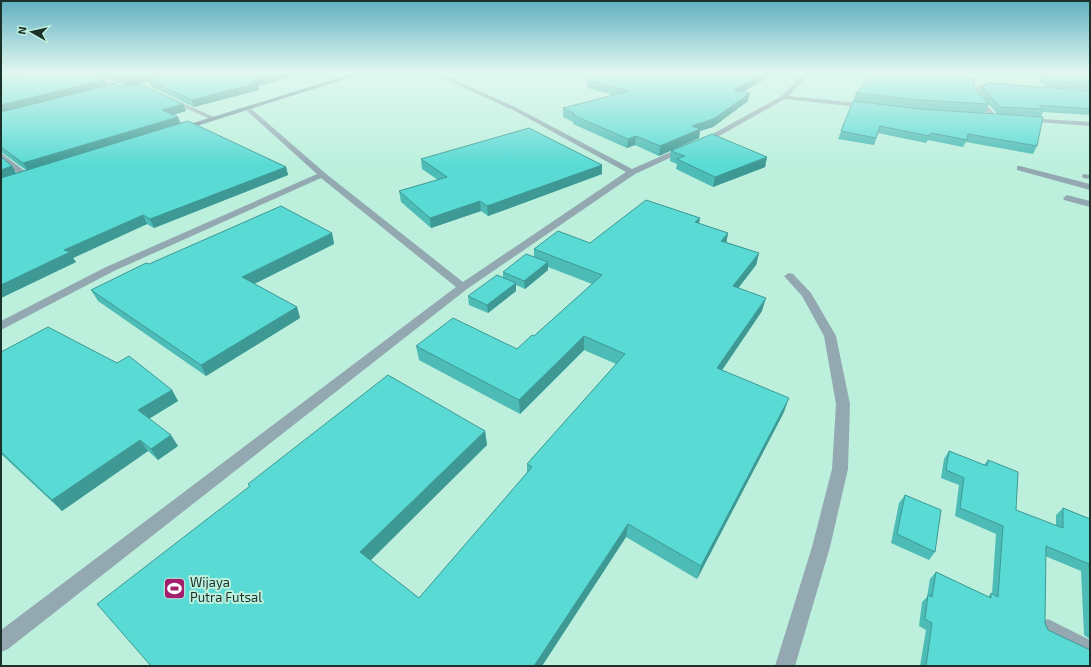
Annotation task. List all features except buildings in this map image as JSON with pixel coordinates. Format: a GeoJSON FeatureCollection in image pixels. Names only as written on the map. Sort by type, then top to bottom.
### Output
{"type":"FeatureCollection","features":[{"type":"Feature","properties":{"kind":"street"},"geometry":{"type":"LineString","coordinates":[[179,103],[212,118]]}},
{"type":"Feature","properties":{"kind":"street"},"geometry":{"type":"LineString","coordinates":[[167,132],[263,103]]}},
{"type":"Feature","properties":{"kind":"street"},"geometry":{"type":"LineString","coordinates":[[503,103],[632,172]]}},
{"type":"Feature","properties":{"kind":"street"},"geometry":{"type":"LineString","coordinates":[[1,642],[463,287],[632,172],[718,135],[773,103]]}},
{"type":"Feature","properties":{"kind":"street"},"geometry":{"type":"LineString","coordinates":[[836,103],[877,108]]}},
{"type":"Feature","properties":{"kind":"street"},"geometry":{"type":"LineString","coordinates":[[982,103],[994,117]]}},
{"type":"Feature","properties":{"kind":"street"},"geometry":{"type":"LineString","coordinates":[[247,108],[322,175],[463,287]]}},
{"type":"Feature","properties":{"kind":"street"},"geometry":{"type":"LineString","coordinates":[[986,117],[1002,118]]}},
{"type":"Feature","properties":{"kind":"street"},"geometry":{"type":"LineString","coordinates":[[1018,119],[1090,124]]}},
{"type":"Feature","properties":{"kind":"street"},"geometry":{"type":"LineString","coordinates":[[1,155],[27,176]]}},
{"type":"Feature","properties":{"kind":"street"},"geometry":{"type":"LineString","coordinates":[[1020,168],[1090,187]]}},
{"type":"Feature","properties":{"kind":"street"},"geometry":{"type":"LineString","coordinates":[[1,326],[110,269],[322,175]]}},
{"type":"Feature","properties":{"kind":"street"},"geometry":{"type":"LineString","coordinates":[[1067,198],[1090,204]]}},
{"type":"Feature","properties":{"kind":"street"},"geometry":{"type":"LineString","coordinates":[[785,666],[821,547],[840,469],[843,404],[830,336],[807,295],[789,276]]}},
{"type":"Feature","properties":{"kind":"street"},"geometry":{"type":"LineString","coordinates":[[1048,629],[1090,650]]}},
{"type":"Feature","properties":{"kind":"place","name":"Wijaya Putra Futsal"},"geometry":{"type":"Point","coordinates":[175,589]}}]}
